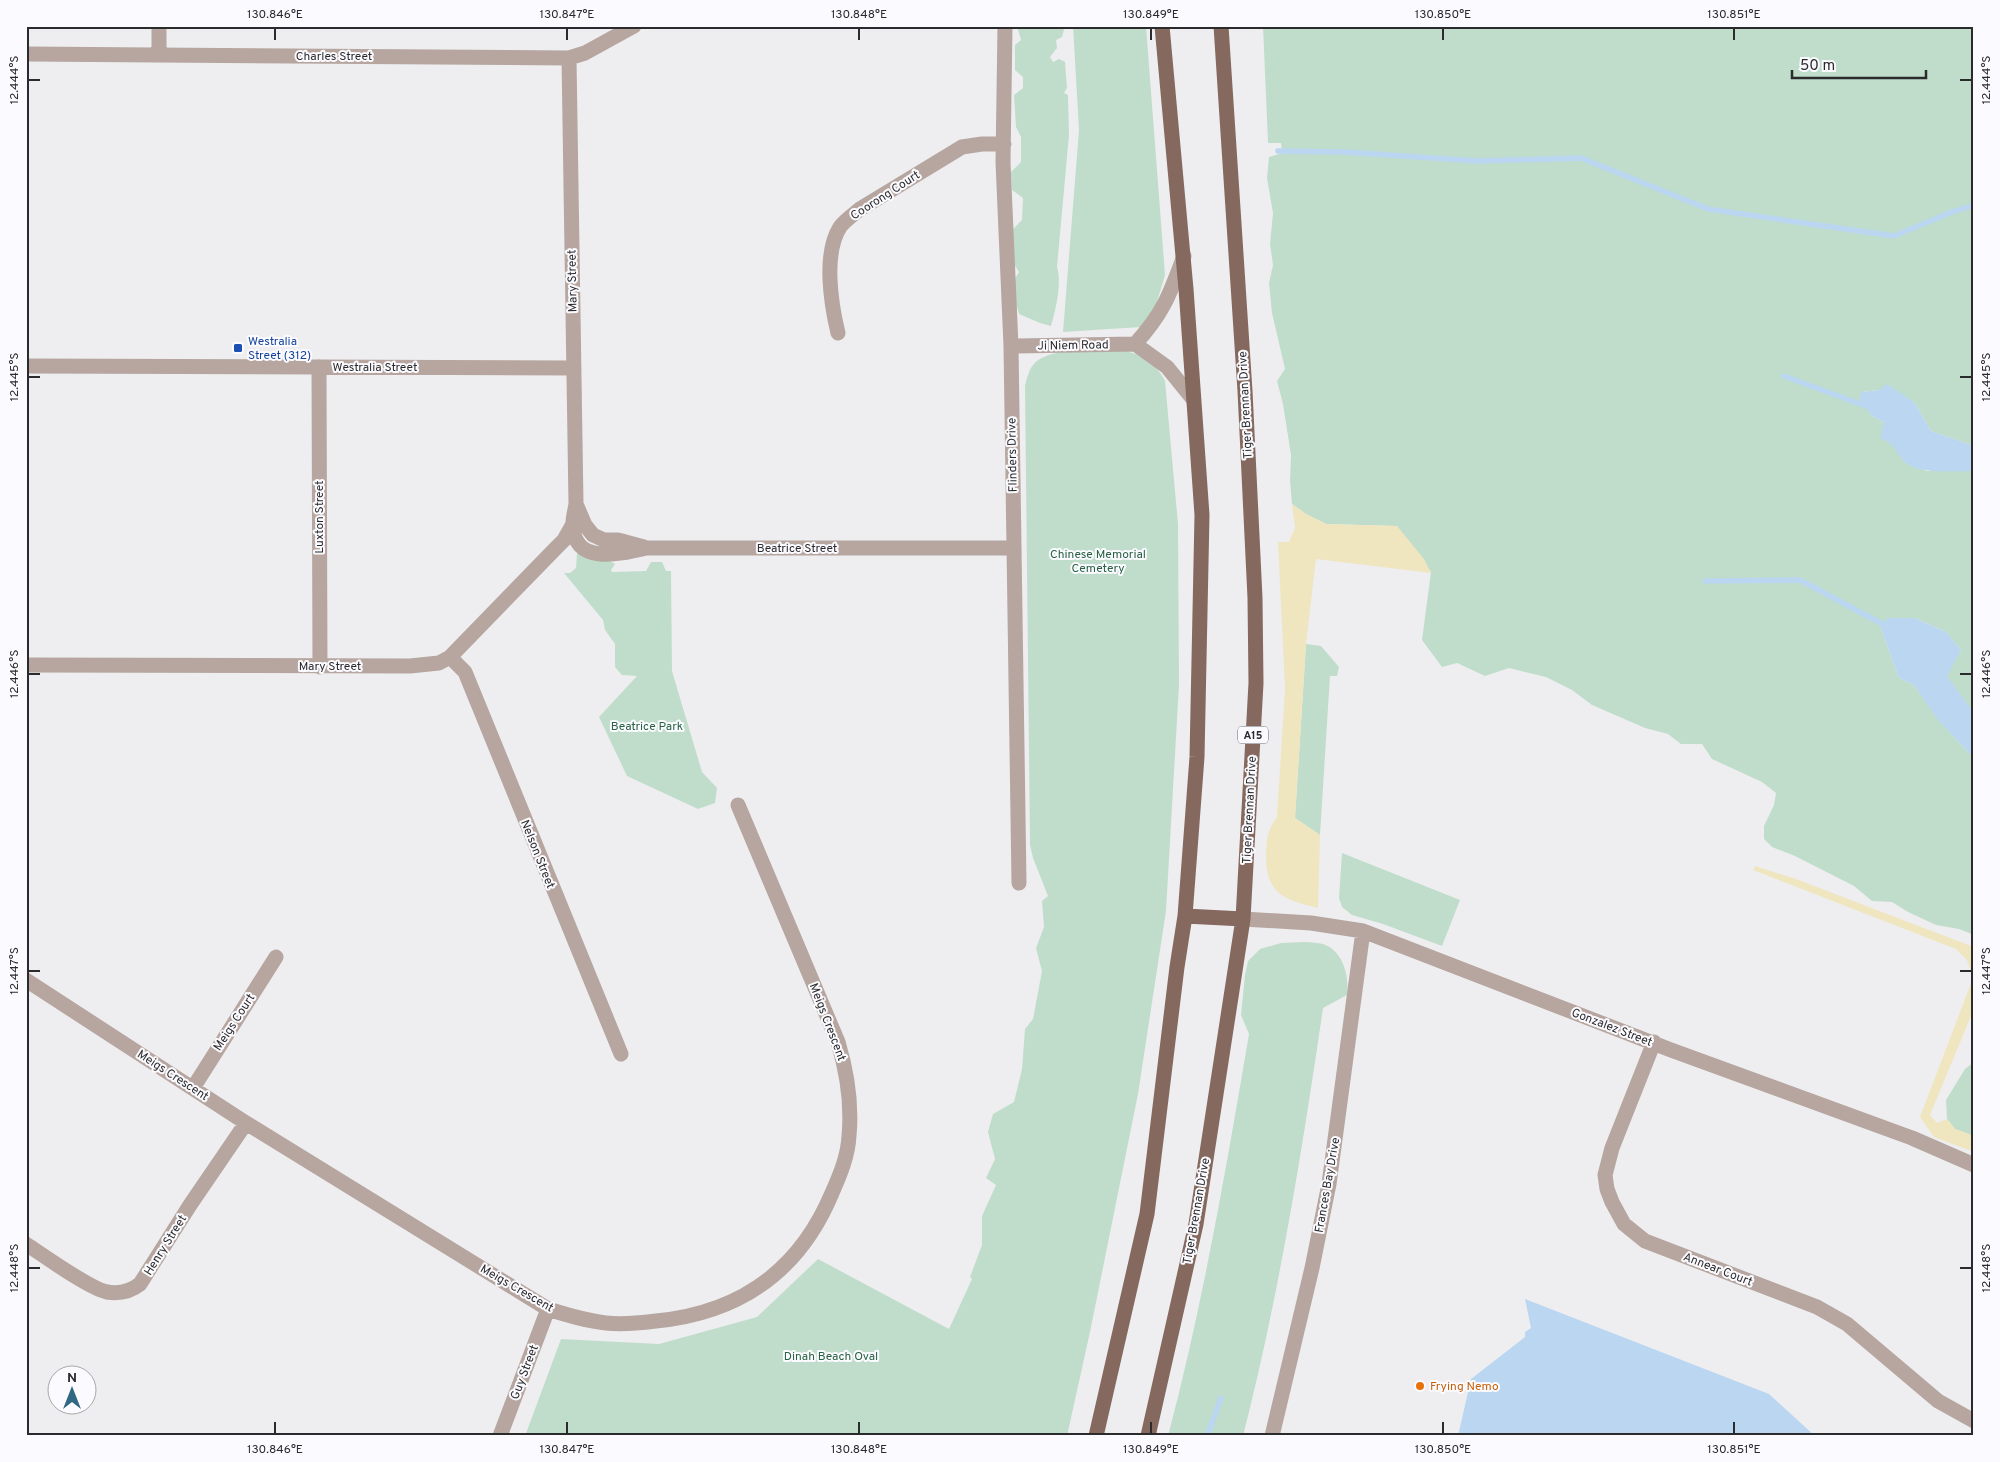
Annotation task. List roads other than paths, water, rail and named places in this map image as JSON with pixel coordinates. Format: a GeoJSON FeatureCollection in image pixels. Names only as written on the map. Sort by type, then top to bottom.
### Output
{"type":"FeatureCollection","features":[{"type":"Feature","properties":{"kind":"main road"},"geometry":{"type":"LineString","coordinates":[[1096,1436],[1147,1214],[1185,916],[1197,757],[1201,639],[1202,516],[1184,256],[1162,26]]}},
{"type":"Feature","properties":{"kind":"main road","name":"Tiger Brennan Drive"},"geometry":{"type":"LineString","coordinates":[[1148,1436],[1196,1224],[1243,919],[1256,683],[1255,598],[1245,391],[1220,26]]}},
{"type":"Feature","properties":{"kind":"main road"},"geometry":{"type":"LineString","coordinates":[[1185,916],[1243,919]]}},
{"type":"Feature","properties":{"kind":"street"},"geometry":{"type":"LineString","coordinates":[[159,26],[159,55]]}},
{"type":"Feature","properties":{"kind":"street","name":"Charles Street"},"geometry":{"type":"LineString","coordinates":[[26,54],[569,58],[585,53],[634,26]]}},
{"type":"Feature","properties":{"kind":"street","name":"Flinders Drive"},"geometry":{"type":"LineString","coordinates":[[1005,26],[1004,144],[1011,346],[1020,883]]}},
{"type":"Feature","properties":{"kind":"street","name":"Mary Street"},"geometry":{"type":"LineString","coordinates":[[569,58],[576,504]]}},
{"type":"Feature","properties":{"kind":"street","name":"Coorong Court"},"geometry":{"type":"LineString","coordinates":[[838,333],[833,309],[830,265],[835,238],[847,219],[860,209],[962,147],[982,144],[1004,144]]}},
{"type":"Feature","properties":{"kind":"street"},"geometry":{"type":"LineString","coordinates":[[1184,256],[1167,302],[1153,326],[1135,344],[1167,367],[1193,399]]}},
{"type":"Feature","properties":{"kind":"street","name":"Ji Niem Road"},"geometry":{"type":"LineString","coordinates":[[1011,346],[1135,344]]}},
{"type":"Feature","properties":{"kind":"street","name":"Westralia Street"},"geometry":{"type":"LineString","coordinates":[[26,366],[573,368]]}},
{"type":"Feature","properties":{"kind":"street","name":"Luxton Street"},"geometry":{"type":"LineString","coordinates":[[319,367],[320,667]]}},
{"type":"Feature","properties":{"kind":"street"},"geometry":{"type":"LineString","coordinates":[[576,504],[585,525],[593,535],[604,540],[618,540],[646,548]]}},
{"type":"Feature","properties":{"kind":"street"},"geometry":{"type":"LineString","coordinates":[[576,504],[570,539],[593,535]]}},
{"type":"Feature","properties":{"kind":"street","name":"Mary Street"},"geometry":{"type":"LineString","coordinates":[[26,665],[320,667],[429,665],[439,663],[450,657],[570,539]]}},
{"type":"Feature","properties":{"kind":"street","name":"Beatrice Street"},"geometry":{"type":"LineString","coordinates":[[570,539],[596,554],[616,555],[646,548],[1013,548]]}},
{"type":"Feature","properties":{"kind":"street","name":"Nelson Street"},"geometry":{"type":"LineString","coordinates":[[450,657],[464,672],[621,1054]]}},
{"type":"Feature","properties":{"kind":"street","name":"Meigs Crescent"},"geometry":{"type":"LineString","coordinates":[[26,980],[246,1123],[548,1309],[577,1318],[607,1324],[644,1323],[679,1319],[732,1303],[755,1290],[778,1272],[797,1253],[815,1229],[841,1171],[847,1151],[850,1130],[845,1065],[835,1034],[738,805]]}},
{"type":"Feature","properties":{"kind":"street","name":"Gonzalez Street"},"geometry":{"type":"LineString","coordinates":[[1243,919],[1311,923],[1363,931],[1912,1138],[1974,1164]]}},
{"type":"Feature","properties":{"kind":"street","name":"Frances Bay Drive"},"geometry":{"type":"LineString","coordinates":[[1272,1436],[1312,1268],[1329,1184],[1363,931]]}},
{"type":"Feature","properties":{"kind":"street","name":"Meigs Court"},"geometry":{"type":"LineString","coordinates":[[193,1088],[276,957]]}},
{"type":"Feature","properties":{"kind":"street","name":"Annear Court"},"geometry":{"type":"LineString","coordinates":[[1654,1042],[1612,1148],[1605,1175],[1607,1189],[1612,1202],[1624,1224],[1644,1241],[1817,1307],[1847,1324],[1938,1401],[1974,1421]]}},
{"type":"Feature","properties":{"kind":"street","name":"Henry Street"},"geometry":{"type":"LineString","coordinates":[[26,1244],[98,1290],[120,1293],[135,1288],[140,1284],[190,1205],[246,1123]]}},
{"type":"Feature","properties":{"kind":"street","name":"Guy Street"},"geometry":{"type":"LineString","coordinates":[[500,1436],[548,1309]]}},
{"type":"Feature","properties":{"kind":"water"},"geometry":{"type":"Polygon","coordinates":[[[1887,384],[1914,402],[1931,431],[1974,446],[1974,471],[1937,471],[1918,468],[1904,461],[1892,445],[1880,438],[1884,422],[1872,416],[1859,398],[1862,392],[1879,390],[1887,384]]]}},
{"type":"Feature","properties":{"kind":"water"},"geometry":{"type":"Polygon","coordinates":[[[1887,618],[1915,618],[1946,632],[1961,650],[1947,676],[1974,713],[1974,758],[1938,720],[1914,685],[1899,678],[1881,629],[1887,618]]]}},
{"type":"Feature","properties":{"kind":"water"},"geometry":{"type":"Polygon","coordinates":[[[1525,1299],[1769,1394],[1815,1436],[1458,1436],[1471,1379],[1525,1337],[1525,1332],[1531,1328],[1525,1299]]]}},
{"type":"Feature","properties":{"kind":"waterway"},"geometry":{"type":"LineString","coordinates":[[1278,151],[1344,152],[1478,161],[1581,158],[1708,209],[1894,236],[1974,205]]}},
{"type":"Feature","properties":{"kind":"waterway"},"geometry":{"type":"LineString","coordinates":[[1784,376],[1871,408]]}},
{"type":"Feature","properties":{"kind":"waterway"},"geometry":{"type":"LineString","coordinates":[[1705,581],[1800,580],[1888,627]]}},
{"type":"Feature","properties":{"kind":"waterway"},"geometry":{"type":"LineString","coordinates":[[1207,1436],[1221,1398]]}},
{"type":"Feature","properties":{"kind":"place","name":"Westralia Street (312)"},"geometry":{"type":"Point","coordinates":[238,348]}},
{"type":"Feature","properties":{"kind":"place","name":"Frying Nemo"},"geometry":{"type":"Point","coordinates":[1420,1386]}},
{"type":"Feature","properties":{"kind":"park label","name":"Chinese Memorial Cemetery"},"geometry":{"type":"Point","coordinates":[1098,561]}},
{"type":"Feature","properties":{"kind":"park label","name":"Beatrice Park"},"geometry":{"type":"Point","coordinates":[647,726]}},
{"type":"Feature","properties":{"kind":"park label","name":"Dinah Beach Oval"},"geometry":{"type":"Point","coordinates":[831,1356]}}]}
